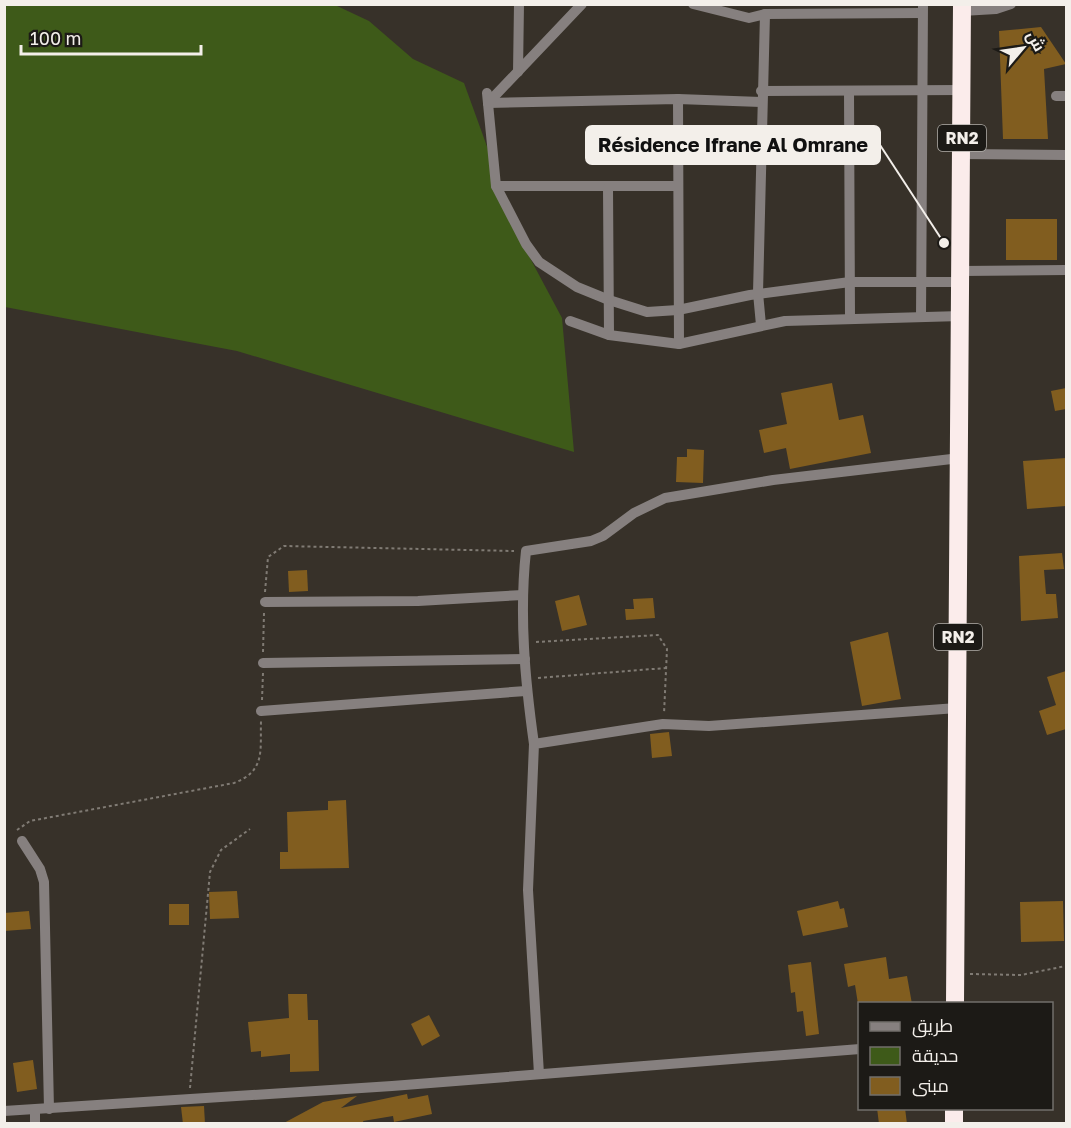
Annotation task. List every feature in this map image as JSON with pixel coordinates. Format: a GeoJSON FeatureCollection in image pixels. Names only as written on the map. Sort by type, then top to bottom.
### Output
{"type":"FeatureCollection","features":[{"type":"Feature","properties":{"kind":"highway","name":"RN2"},"geometry":{"type":"LineString","coordinates":[[955,1002],[962,8]]}},
{"type":"Feature","properties":{"kind":"street"},"geometry":{"type":"LineString","coordinates":[[518,72],[519,4]]}},
{"type":"Feature","properties":{"kind":"street"},"geometry":{"type":"LineString","coordinates":[[488,98],[518,72],[582,4]]}},
{"type":"Feature","properties":{"kind":"street"},"geometry":{"type":"LineString","coordinates":[[693,4],[749,18],[765,14],[923,9],[921,317]]}},
{"type":"Feature","properties":{"kind":"street"},"geometry":{"type":"LineString","coordinates":[[962,8],[996,9],[1011,4]]}},
{"type":"Feature","properties":{"kind":"street"},"geometry":{"type":"LineString","coordinates":[[761,325],[758,294],[761,97],[765,14]]}},
{"type":"Feature","properties":{"kind":"street"},"geometry":{"type":"LineString","coordinates":[[488,98],[678,99],[761,97],[849,91],[962,90]]}},
{"type":"Feature","properties":{"kind":"street"},"geometry":{"type":"LineString","coordinates":[[849,91],[850,318]]}},
{"type":"Feature","properties":{"kind":"street"},"geometry":{"type":"LineString","coordinates":[[488,98],[496,186],[526,244],[539,262],[577,287],[647,312],[678,310],[758,294],[850,282],[921,282],[961,276],[1066,270]]}},
{"type":"Feature","properties":{"kind":"street"},"geometry":{"type":"LineString","coordinates":[[678,99],[679,344]]}},
{"type":"Feature","properties":{"kind":"street"},"geometry":{"type":"LineString","coordinates":[[962,154],[1066,155]]}},
{"type":"Feature","properties":{"kind":"street"},"geometry":{"type":"LineString","coordinates":[[496,186],[608,188],[678,186]]}},
{"type":"Feature","properties":{"kind":"street"},"geometry":{"type":"LineString","coordinates":[[608,188],[609,335]]}},
{"type":"Feature","properties":{"kind":"street"},"geometry":{"type":"LineString","coordinates":[[570,321],[609,335],[679,344],[785,321],[961,316]]}},
{"type":"Feature","properties":{"kind":"street"},"geometry":{"type":"LineString","coordinates":[[539,1074],[528,890],[534,744],[526,685],[524,643],[523,595],[526,551],[591,541],[603,536],[634,513],[665,498],[773,480],[960,458]]}},
{"type":"Feature","properties":{"kind":"street"},"geometry":{"type":"LineString","coordinates":[[265,602],[418,601],[523,595]]}},
{"type":"Feature","properties":{"kind":"street"},"geometry":{"type":"LineString","coordinates":[[263,663],[525,659]]}},
{"type":"Feature","properties":{"kind":"street"},"geometry":{"type":"LineString","coordinates":[[261,711],[526,685]]}},
{"type":"Feature","properties":{"kind":"street"},"geometry":{"type":"LineString","coordinates":[[534,744],[663,724],[710,726],[957,708]]}},
{"type":"Feature","properties":{"kind":"street"},"geometry":{"type":"LineString","coordinates":[[22,841],[40,869],[44,882],[48,1109]]}},
{"type":"Feature","properties":{"kind":"street"},"geometry":{"type":"LineString","coordinates":[[4,1111],[858,1049]]}},
{"type":"Feature","properties":{"kind":"street"},"geometry":{"type":"LineString","coordinates":[[35,1110],[35,1124]]}},
{"type":"Feature","properties":{"kind":"path"},"geometry":{"type":"LineString","coordinates":[[524,643],[658,635],[667,649],[663,724]]}},
{"type":"Feature","properties":{"kind":"path"},"geometry":{"type":"LineString","coordinates":[[526,685],[666,668]]}},
{"type":"Feature","properties":{"kind":"path"},"geometry":{"type":"LineString","coordinates":[[190,1097],[210,872],[221,850],[250,829]]}},
{"type":"Feature","properties":{"kind":"path"},"geometry":{"type":"LineString","coordinates":[[955,974],[1021,975],[1066,966]]}},
{"type":"Feature","properties":{"kind":"green space"},"geometry":{"type":"Polygon","coordinates":[[[4,5],[335,5],[369,21],[413,59],[464,83],[522,243],[562,318],[574,452],[237,351],[5,307],[4,5]]]}},
{"type":"Feature","properties":{"kind":"building"},"geometry":{"type":"Polygon","coordinates":[[[1041,27],[1066,64],[1044,69],[1048,139],[1003,139],[999,31],[1041,27]]]}},
{"type":"Feature","properties":{"kind":"building"},"geometry":{"type":"Polygon","coordinates":[[[1006,219],[1057,219],[1057,260],[1006,260],[1006,219]]]}},
{"type":"Feature","properties":{"kind":"building"},"geometry":{"type":"Polygon","coordinates":[[[832,383],[839,420],[863,415],[871,453],[790,469],[786,448],[764,453],[759,430],[787,424],[781,393],[832,383]]]}},
{"type":"Feature","properties":{"kind":"building"},"geometry":{"type":"Polygon","coordinates":[[[1066,388],[1066,409],[1055,411],[1051,391],[1066,388]]]}},
{"type":"Feature","properties":{"kind":"building"},"geometry":{"type":"Polygon","coordinates":[[[687,449],[704,450],[703,483],[676,482],[677,457],[687,457],[687,449]]]}},
{"type":"Feature","properties":{"kind":"building"},"geometry":{"type":"Polygon","coordinates":[[[1066,458],[1066,506],[1027,509],[1023,461],[1066,458]]]}},
{"type":"Feature","properties":{"kind":"building"},"geometry":{"type":"Polygon","coordinates":[[[1062,553],[1064,569],[1044,570],[1046,594],[1056,594],[1058,618],[1021,621],[1019,556],[1062,553]]]}},
{"type":"Feature","properties":{"kind":"building"},"geometry":{"type":"Polygon","coordinates":[[[307,570],[308,591],[289,592],[288,571],[307,570]]]}},
{"type":"Feature","properties":{"kind":"building"},"geometry":{"type":"Polygon","coordinates":[[[579,595],[587,625],[562,631],[555,601],[579,595]]]}},
{"type":"Feature","properties":{"kind":"building"},"geometry":{"type":"Polygon","coordinates":[[[653,598],[655,618],[626,620],[625,609],[634,609],[633,599],[653,598]]]}},
{"type":"Feature","properties":{"kind":"building"},"geometry":{"type":"Polygon","coordinates":[[[888,632],[901,699],[862,706],[850,642],[888,632]]]}},
{"type":"Feature","properties":{"kind":"building"},"geometry":{"type":"Polygon","coordinates":[[[1066,671],[1066,729],[1047,735],[1039,711],[1056,705],[1047,677],[1066,671]]]}},
{"type":"Feature","properties":{"kind":"building"},"geometry":{"type":"Polygon","coordinates":[[[669,732],[672,756],[652,758],[650,734],[669,732]]]}},
{"type":"Feature","properties":{"kind":"building"},"geometry":{"type":"Polygon","coordinates":[[[346,800],[349,868],[280,869],[280,852],[288,852],[287,812],[328,810],[328,801],[346,800]]]}},
{"type":"Feature","properties":{"kind":"building"},"geometry":{"type":"Polygon","coordinates":[[[237,891],[239,918],[210,919],[209,892],[237,891]]]}},
{"type":"Feature","properties":{"kind":"building"},"geometry":{"type":"Polygon","coordinates":[[[838,901],[840,909],[844,908],[848,927],[803,936],[797,911],[838,901]]]}},
{"type":"Feature","properties":{"kind":"building"},"geometry":{"type":"Polygon","coordinates":[[[1063,901],[1064,941],[1021,942],[1020,902],[1063,901]]]}},
{"type":"Feature","properties":{"kind":"building"},"geometry":{"type":"Polygon","coordinates":[[[169,904],[189,904],[189,925],[169,925],[169,904]]]}},
{"type":"Feature","properties":{"kind":"building"},"geometry":{"type":"Polygon","coordinates":[[[29,911],[31,929],[4,931],[4,913],[29,911]]]}},
{"type":"Feature","properties":{"kind":"building"},"geometry":{"type":"Polygon","coordinates":[[[886,957],[889,979],[907,976],[912,1002],[858,1002],[858,1004],[855,985],[848,987],[844,964],[886,957]]]}},
{"type":"Feature","properties":{"kind":"building"},"geometry":{"type":"Polygon","coordinates":[[[811,962],[819,1034],[806,1036],[803,1011],[797,1012],[795,992],[791,993],[788,965],[811,962]]]}},
{"type":"Feature","properties":{"kind":"building"},"geometry":{"type":"Polygon","coordinates":[[[288,994],[307,994],[308,1020],[318,1020],[319,1071],[290,1072],[290,1054],[261,1057],[261,1051],[251,1052],[248,1022],[289,1018],[288,994]]]}},
{"type":"Feature","properties":{"kind":"building"},"geometry":{"type":"Polygon","coordinates":[[[429,1015],[440,1036],[422,1046],[411,1024],[429,1015]]]}},
{"type":"Feature","properties":{"kind":"building"},"geometry":{"type":"Polygon","coordinates":[[[33,1060],[37,1089],[17,1092],[13,1063],[33,1060]]]}},
{"type":"Feature","properties":{"kind":"building"},"geometry":{"type":"Polygon","coordinates":[[[407,1094],[408,1099],[428,1095],[432,1114],[394,1122],[393,1116],[363,1121],[364,1124],[282,1124],[323,1102],[357,1096],[341,1108],[407,1094]]]}},
{"type":"Feature","properties":{"kind":"building"},"geometry":{"type":"Polygon","coordinates":[[[204,1106],[205,1124],[183,1124],[181,1107],[204,1106]]]}},
{"type":"Feature","properties":{"kind":"building"},"geometry":{"type":"Polygon","coordinates":[[[877,1110],[905,1110],[907,1124],[879,1124],[877,1110]]]}},
{"type":"Feature","properties":{"kind":"place","name":"Résidence Ifrane Al Omrane"},"geometry":{"type":"Point","coordinates":[944,243]}}]}
